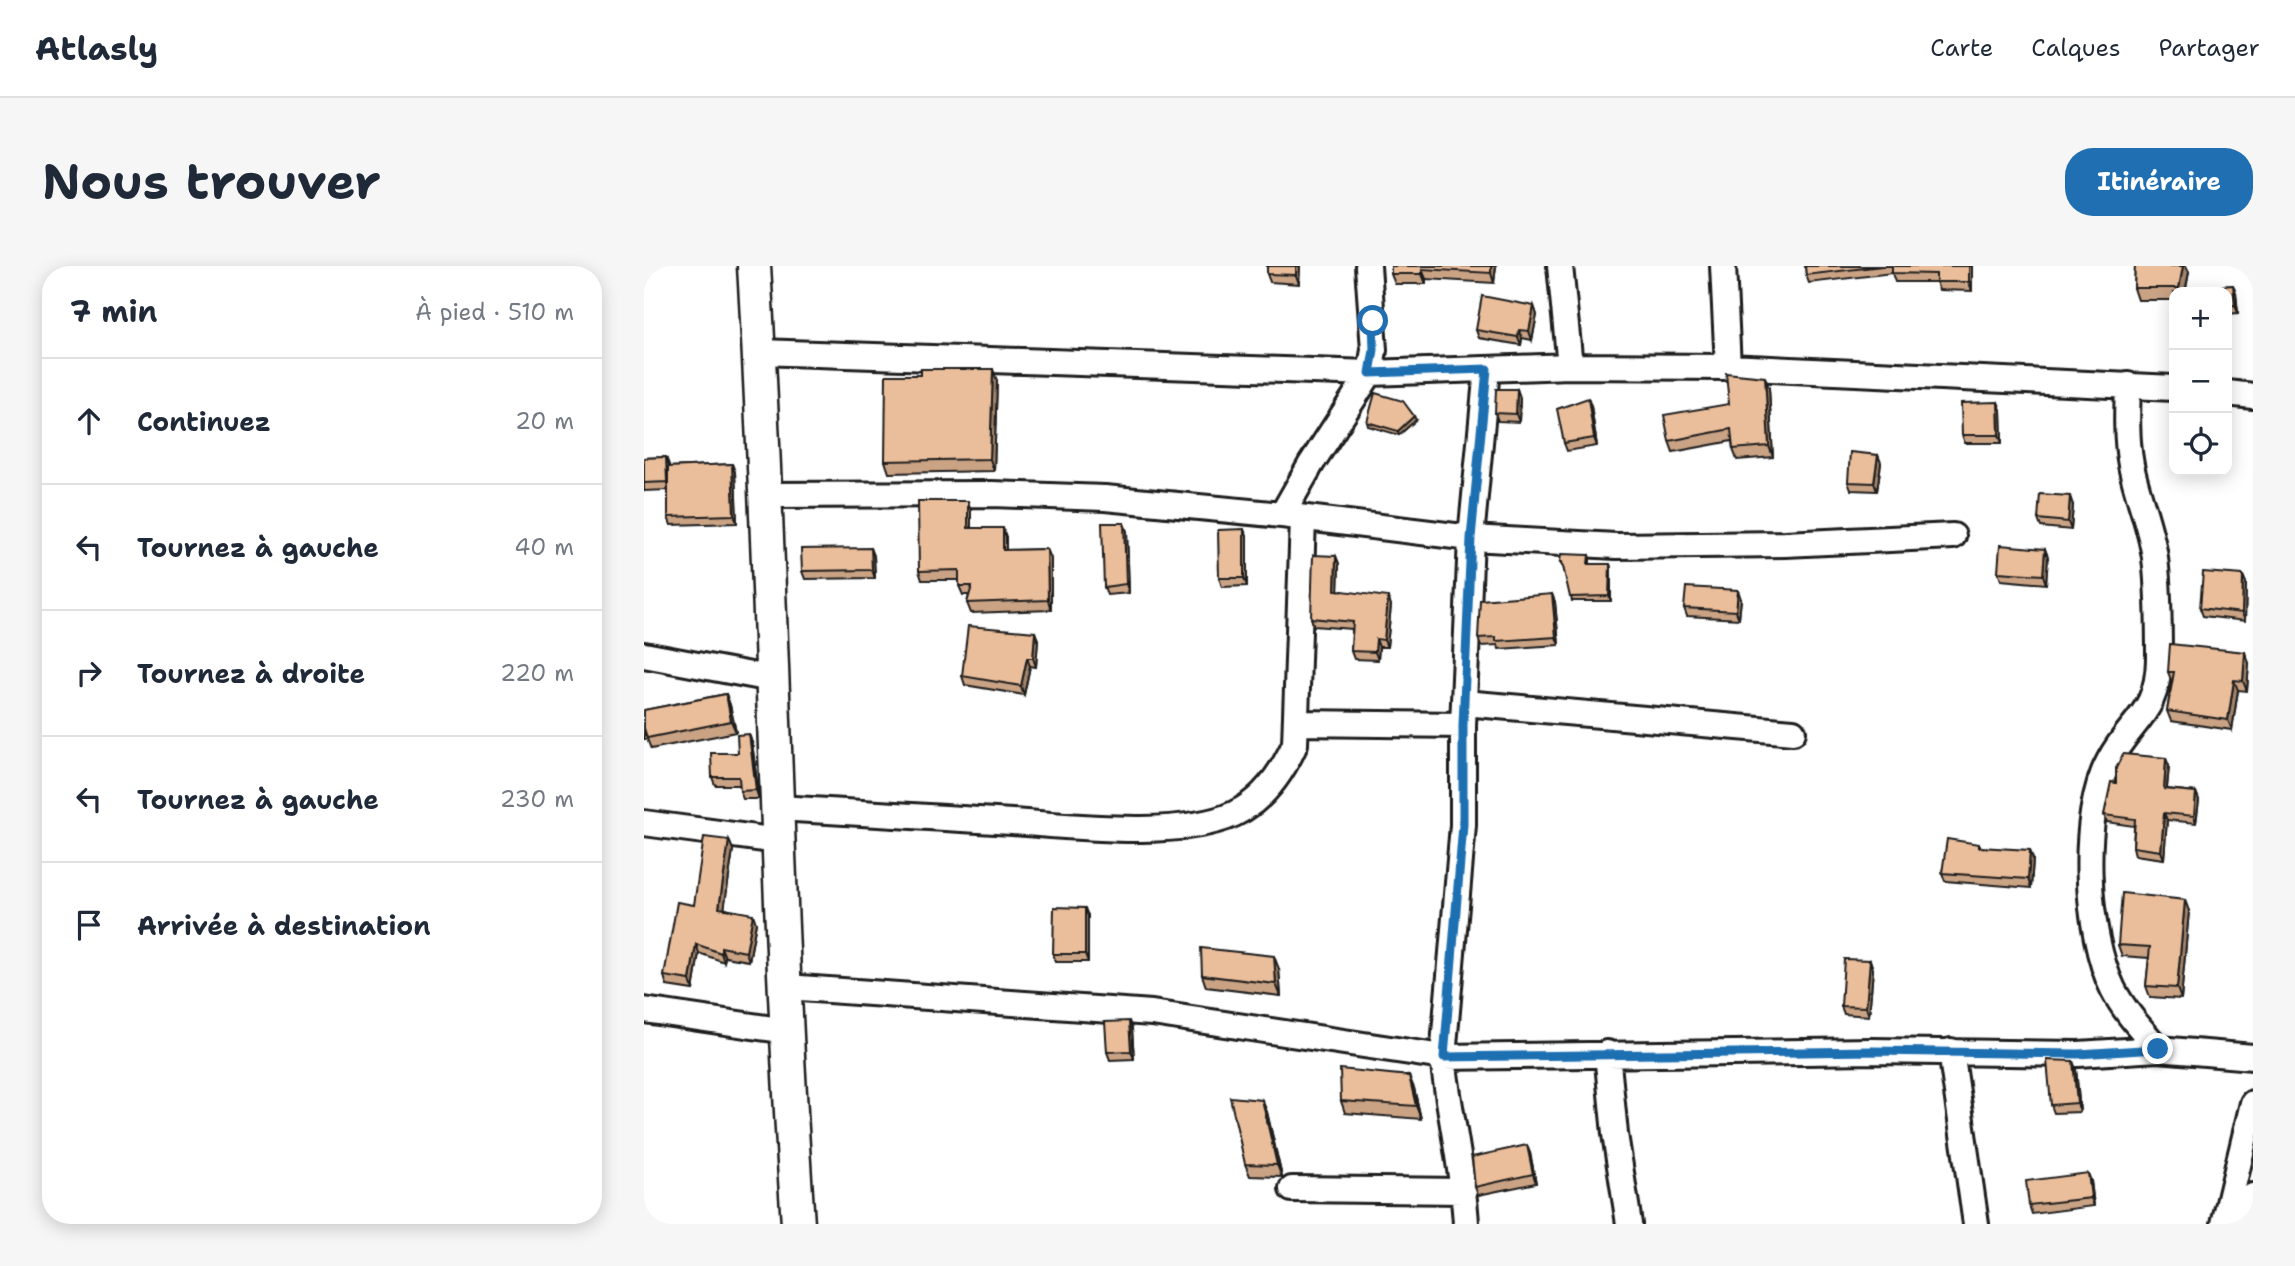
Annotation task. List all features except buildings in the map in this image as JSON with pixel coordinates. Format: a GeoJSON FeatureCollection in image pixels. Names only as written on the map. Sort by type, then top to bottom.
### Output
{"type":"FeatureCollection","features":[{"type":"Feature","properties":{"kind":"main road"},"geometry":{"type":"LineString","coordinates":[[754,266],[786,987],[787,1065],[798,1224]]}},
{"type":"Feature","properties":{"kind":"street"},"geometry":{"type":"LineString","coordinates":[[778,808],[1091,827],[1153,828],[1200,823],[1232,815],[1257,801],[1287,763],[1295,744],[1292,517],[1311,464],[1370,373],[1374,350],[1368,266]]}},
{"type":"Feature","properties":{"kind":"street"},"geometry":{"type":"LineString","coordinates":[[1560,266],[1570,366]]}},
{"type":"Feature","properties":{"kind":"street"},"geometry":{"type":"LineString","coordinates":[[1723,266],[1728,367]]}},
{"type":"Feature","properties":{"kind":"street"},"geometry":{"type":"LineString","coordinates":[[759,352],[1370,373],[1570,366],[1728,367],[2169,388]]}},
{"type":"Feature","properties":{"kind":"street"},"geometry":{"type":"LineString","coordinates":[[1466,1224],[1464,1191],[1449,1106],[1444,1057],[1463,825],[1471,538],[1487,369]]}},
{"type":"Feature","properties":{"kind":"street"},"geometry":{"type":"LineString","coordinates":[[2128,385],[2126,419],[2130,464],[2155,557],[2159,659],[2157,684],[2150,706],[2109,759],[2100,780],[2090,846],[2092,910],[2096,941],[2114,992],[2158,1049]]}},
{"type":"Feature","properties":{"kind":"street"},"geometry":{"type":"LineString","coordinates":[[2232,394],[2253,396]]}},
{"type":"Feature","properties":{"kind":"street"},"geometry":{"type":"LineString","coordinates":[[765,495],[992,494],[1105,498],[1471,538],[1653,546],[1954,537]]}},
{"type":"Feature","properties":{"kind":"street"},"geometry":{"type":"LineString","coordinates":[[644,655],[772,679]]}},
{"type":"Feature","properties":{"kind":"street"},"geometry":{"type":"LineString","coordinates":[[1296,723],[1464,714],[1793,732]]}},
{"type":"Feature","properties":{"kind":"street"},"geometry":{"type":"LineString","coordinates":[[644,822],[779,841]]}},
{"type":"Feature","properties":{"kind":"street"},"geometry":{"type":"LineString","coordinates":[[786,987],[1152,1013],[1444,1057],[1951,1051],[2078,1054],[2158,1049],[2253,1057]]}},
{"type":"Feature","properties":{"kind":"street"},"geometry":{"type":"LineString","coordinates":[[644,1010],[787,1031]]}},
{"type":"Feature","properties":{"kind":"street"},"geometry":{"type":"LineString","coordinates":[[1951,1051],[1976,1224]]}},
{"type":"Feature","properties":{"kind":"street"},"geometry":{"type":"LineString","coordinates":[[1607,1053],[1615,1134],[1629,1224]]}},
{"type":"Feature","properties":{"kind":"street"},"geometry":{"type":"LineString","coordinates":[[2224,1224],[2244,1176],[2253,1102]]}},
{"type":"Feature","properties":{"kind":"street"},"geometry":{"type":"LineString","coordinates":[[1293,1189],[1464,1191]]}},
{"type":"Feature","properties":{"kind":"street"},"geometry":{"type":"LineString","coordinates":[[2247,1224],[2253,1196]]}},
{"type":"Feature","properties":{"kind":"route"},"geometry":{"type":"LineString","coordinates":[[1373,321],[1374,350],[1370,373],[1487,369],[1471,538],[1463,725],[1463,825],[1444,1057],[1872,1051],[2078,1054],[2158,1049]]}}]}
